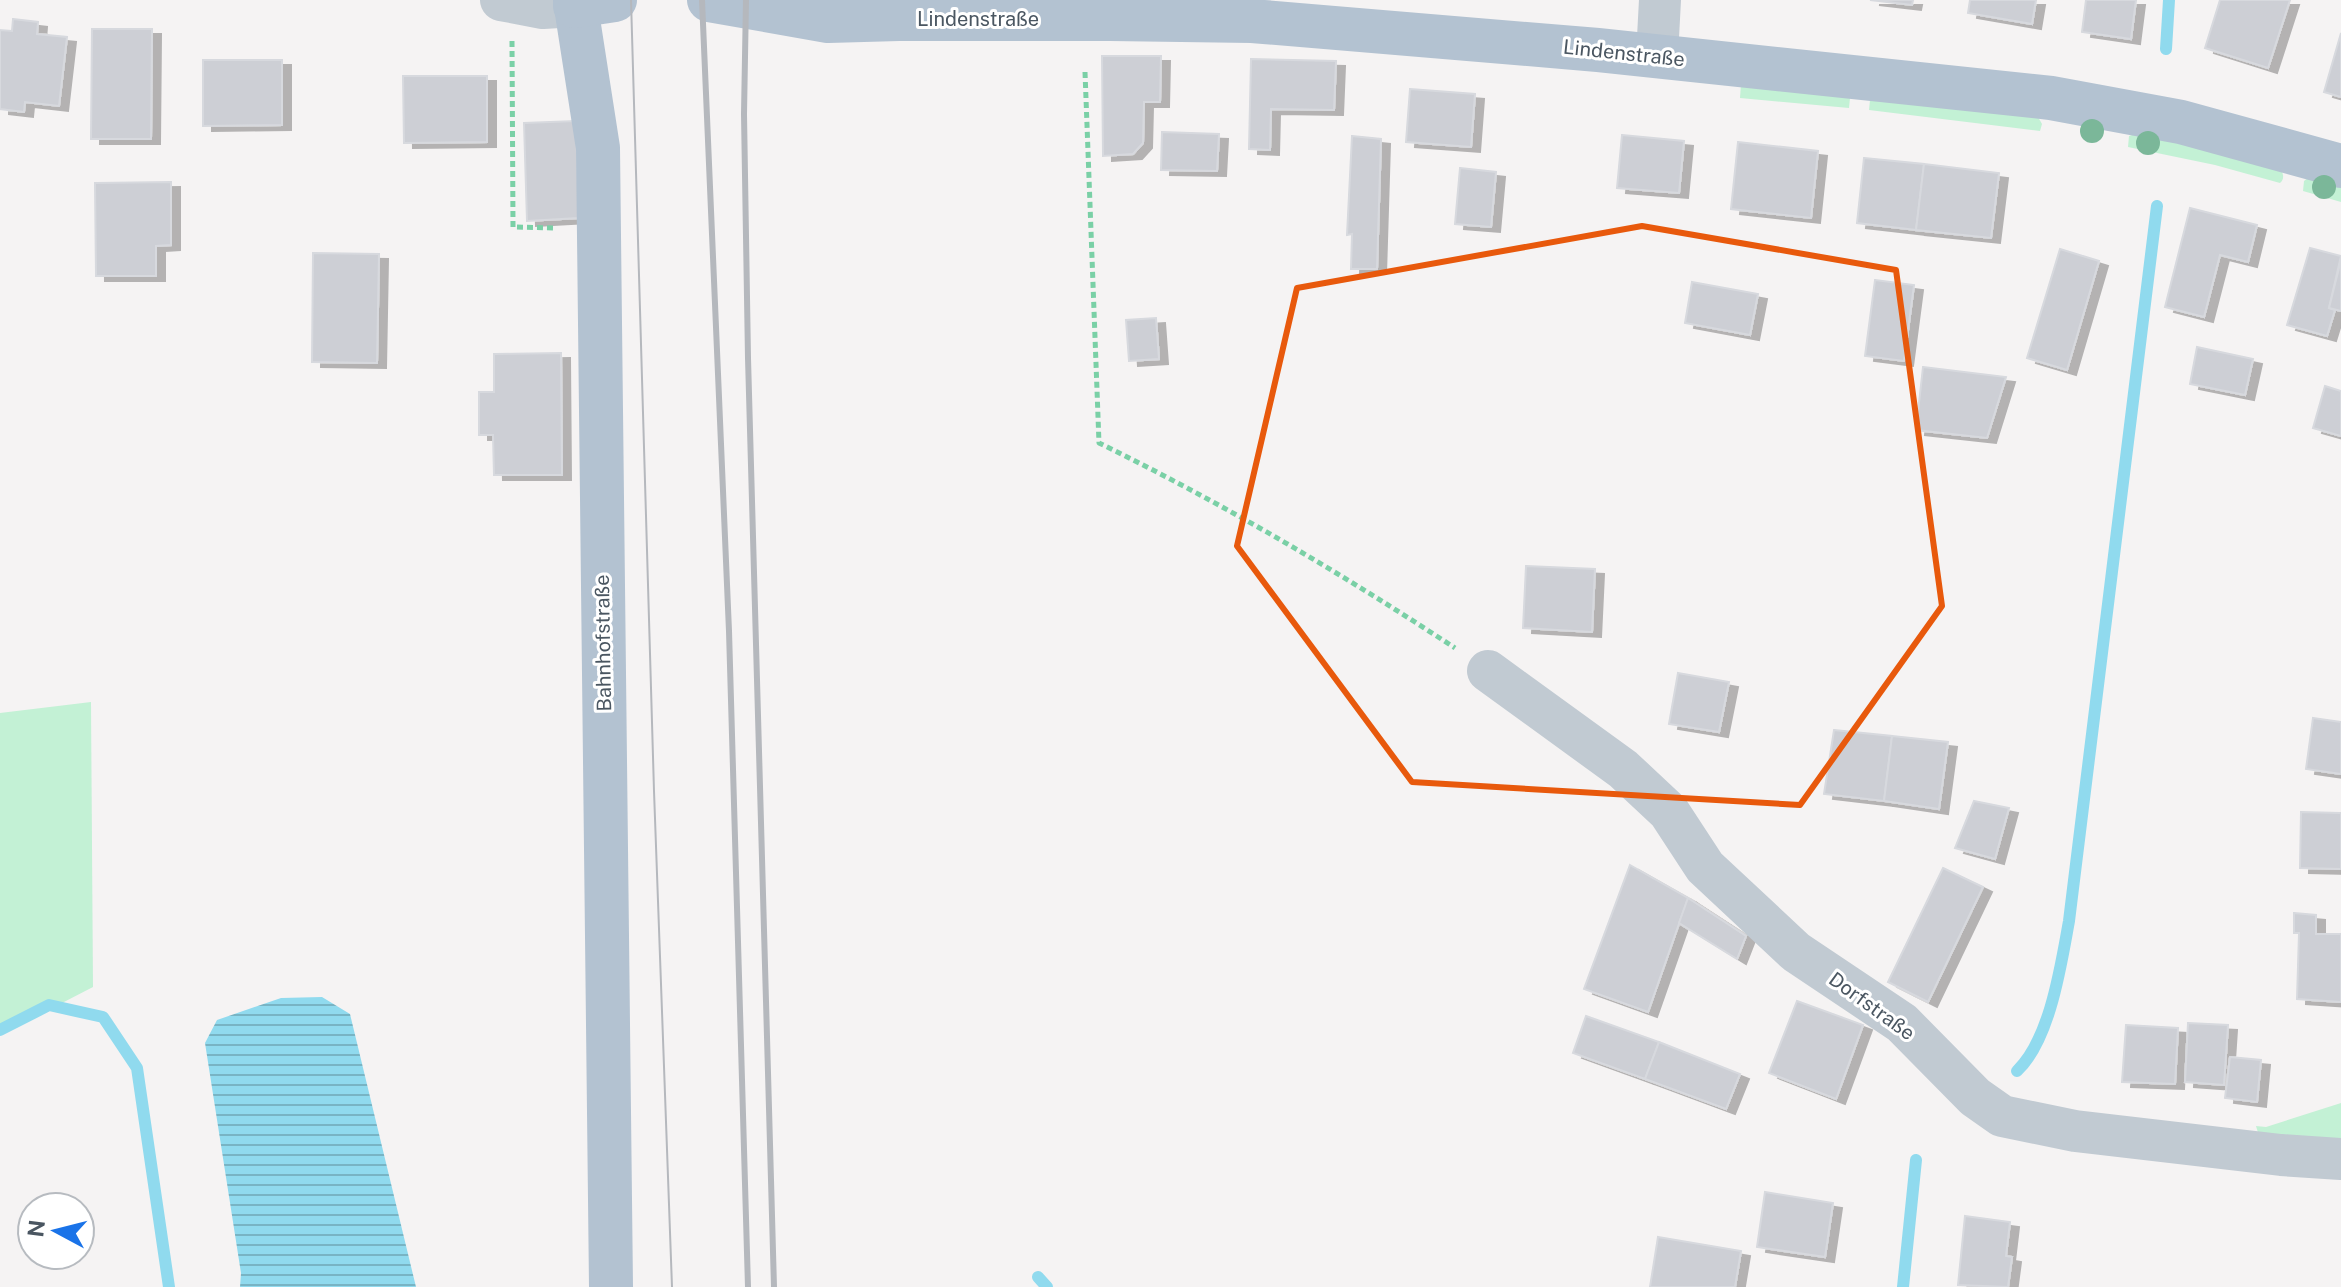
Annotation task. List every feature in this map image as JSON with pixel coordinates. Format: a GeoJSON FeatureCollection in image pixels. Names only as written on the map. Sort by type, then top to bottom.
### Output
{"type":"FeatureCollection","features":[{"type":"Feature","properties":{"kind":"main road","name":"Lindenstraße"},"geometry":{"type":"LineString","coordinates":[[709,0],[828,21],[1252,21],[1657,56],[2051,98],[2181,122],[2341,166]]}},
{"type":"Feature","properties":{"kind":"main road","name":"Lindenstraße"},"geometry":{"type":"LineString","coordinates":[[827,0],[899,19]]}},
{"type":"Feature","properties":{"kind":"main road","name":"Bahnhofstraße"},"geometry":{"type":"LineString","coordinates":[[588,2],[598,148],[611,1287]]}},
{"type":"Feature","properties":{"kind":"street"},"geometry":{"type":"LineString","coordinates":[[1657,56],[1660,0]]}},
{"type":"Feature","properties":{"kind":"street"},"geometry":{"type":"LineString","coordinates":[[506,16],[588,2]]}},
{"type":"Feature","properties":{"kind":"street","name":"Dorfstraße"},"geometry":{"type":"LineString","coordinates":[[1488,671],[1623,769],[1669,812],[1705,867],[1796,952],[1902,1023],[1975,1097],[2002,1116],[2085,1133],[2341,1159]]}},
{"type":"Feature","properties":{"kind":"path"},"geometry":{"type":"LineString","coordinates":[[506,16],[513,227],[566,228]]}},
{"type":"Feature","properties":{"kind":"path"},"geometry":{"type":"LineString","coordinates":[[1085,72],[1099,443],[1268,531],[1401,612],[1488,671]]}},
{"type":"Feature","properties":{"kind":"highlighted area"},"geometry":{"type":"Polygon","coordinates":[[[1642,226],[1896,270],[1942,606],[1800,805],[1412,782],[1237,546],[1297,288],[1642,226]]]}},
{"type":"Feature","properties":{"kind":"green space"},"geometry":{"type":"Polygon","coordinates":[[[1741,84],[1850,98],[1849,108],[1740,98],[1741,84]]]}},
{"type":"Feature","properties":{"kind":"green space"},"geometry":{"type":"Polygon","coordinates":[[[1870,100],[2038,117],[2042,124],[2040,131],[1869,110],[1870,100]]]}},
{"type":"Feature","properties":{"kind":"green space"},"geometry":{"type":"Polygon","coordinates":[[[2135,134],[2281,169],[2283,180],[2280,183],[2215,165],[2128,147],[2129,136],[2135,134]]]}},
{"type":"Feature","properties":{"kind":"green space"},"geometry":{"type":"Polygon","coordinates":[[[2308,178],[2341,186],[2341,202],[2303,191],[2304,181],[2308,178]]]}},
{"type":"Feature","properties":{"kind":"green space"},"geometry":{"type":"Polygon","coordinates":[[[91,702],[93,987],[0,1035],[0,713],[91,702]]]}},
{"type":"Feature","properties":{"kind":"green space"},"geometry":{"type":"Polygon","coordinates":[[[2341,1103],[2341,1141],[2260,1139],[2256,1126],[2266,1127],[2341,1103]]]}},
{"type":"Feature","properties":{"kind":"water"},"geometry":{"type":"Polygon","coordinates":[[[322,997],[350,1014],[416,1287],[240,1287],[241,1273],[205,1043],[217,1020],[281,998],[322,997]]]}},
{"type":"Feature","properties":{"kind":"building"},"geometry":{"type":"Polygon","coordinates":[[[1870,0],[1913,0],[1912,5],[1870,0]]]}},
{"type":"Feature","properties":{"kind":"building"},"geometry":{"type":"Polygon","coordinates":[[[1970,0],[2036,0],[2032,24],[1968,13],[1970,0]]]}},
{"type":"Feature","properties":{"kind":"building"},"geometry":{"type":"Polygon","coordinates":[[[2086,0],[2136,0],[2131,39],[2082,32],[2086,0]]]}},
{"type":"Feature","properties":{"kind":"building"},"geometry":{"type":"Polygon","coordinates":[[[2220,0],[2290,0],[2268,68],[2205,48],[2220,0]]]}},
{"type":"Feature","properties":{"kind":"building"},"geometry":{"type":"Polygon","coordinates":[[[13,19],[38,22],[37,34],[67,37],[59,106],[25,102],[24,112],[0,109],[0,30],[12,31],[13,19]]]}},
{"type":"Feature","properties":{"kind":"building"},"geometry":{"type":"Polygon","coordinates":[[[92,29],[152,29],[151,139],[91,139],[92,29]]]}},
{"type":"Feature","properties":{"kind":"building"},"geometry":{"type":"Polygon","coordinates":[[[2341,33],[2341,97],[2324,92],[2341,33]]]}},
{"type":"Feature","properties":{"kind":"building"},"geometry":{"type":"Polygon","coordinates":[[[1102,56],[1161,56],[1160,102],[1144,102],[1143,143],[1133,154],[1103,156],[1102,56]]]}},
{"type":"Feature","properties":{"kind":"building"},"geometry":{"type":"Polygon","coordinates":[[[1251,59],[1336,61],[1334,110],[1271,109],[1270,150],[1249,149],[1251,59]]]}},
{"type":"Feature","properties":{"kind":"building"},"geometry":{"type":"Polygon","coordinates":[[[203,60],[282,60],[282,125],[203,126],[203,60]]]}},
{"type":"Feature","properties":{"kind":"building"},"geometry":{"type":"Polygon","coordinates":[[[403,76],[487,76],[487,142],[404,143],[403,76]]]}},
{"type":"Feature","properties":{"kind":"building"},"geometry":{"type":"Polygon","coordinates":[[[1410,89],[1475,94],[1471,147],[1406,142],[1410,89]]]}},
{"type":"Feature","properties":{"kind":"building"},"geometry":{"type":"Polygon","coordinates":[[[576,121],[579,218],[527,221],[524,123],[576,121]]]}},
{"type":"Feature","properties":{"kind":"building"},"geometry":{"type":"Polygon","coordinates":[[[1162,132],[1219,134],[1217,171],[1161,170],[1162,132]]]}},
{"type":"Feature","properties":{"kind":"building"},"geometry":{"type":"Polygon","coordinates":[[[1622,135],[1684,141],[1679,193],[1617,188],[1622,135]]]}},
{"type":"Feature","properties":{"kind":"building"},"geometry":{"type":"Polygon","coordinates":[[[1352,136],[1381,139],[1377,269],[1351,269],[1352,234],[1347,235],[1352,136]]]}},
{"type":"Feature","properties":{"kind":"building"},"geometry":{"type":"Polygon","coordinates":[[[1738,142],[1818,151],[1811,218],[1731,209],[1738,142]]]}},
{"type":"Feature","properties":{"kind":"building"},"geometry":{"type":"Polygon","coordinates":[[[1864,158],[1924,164],[1916,230],[1857,223],[1864,158]]]}},
{"type":"Feature","properties":{"kind":"building"},"geometry":{"type":"Polygon","coordinates":[[[1924,164],[1999,173],[1991,238],[1916,230],[1924,164]]]}},
{"type":"Feature","properties":{"kind":"building"},"geometry":{"type":"Polygon","coordinates":[[[1460,168],[1496,172],[1491,227],[1455,224],[1460,168]]]}},
{"type":"Feature","properties":{"kind":"building"},"geometry":{"type":"Polygon","coordinates":[[[171,182],[171,245],[156,246],[156,276],[96,276],[95,183],[171,182]]]}},
{"type":"Feature","properties":{"kind":"building"},"geometry":{"type":"Polygon","coordinates":[[[2190,208],[2257,225],[2248,262],[2220,255],[2204,317],[2165,307],[2190,208]]]}},
{"type":"Feature","properties":{"kind":"building"},"geometry":{"type":"Polygon","coordinates":[[[2310,248],[2341,256],[2329,308],[2335,310],[2327,336],[2287,325],[2310,248]]]}},
{"type":"Feature","properties":{"kind":"building"},"geometry":{"type":"Polygon","coordinates":[[[2060,249],[2099,261],[2067,370],[2027,358],[2060,249]]]}},
{"type":"Feature","properties":{"kind":"building"},"geometry":{"type":"Polygon","coordinates":[[[313,253],[379,254],[377,363],[312,362],[313,253]]]}},
{"type":"Feature","properties":{"kind":"building"},"geometry":{"type":"Polygon","coordinates":[[[2341,260],[2341,311],[2329,308],[2341,260]]]}},
{"type":"Feature","properties":{"kind":"building"},"geometry":{"type":"Polygon","coordinates":[[[1875,280],[1914,285],[1904,361],[1865,356],[1875,280]]]}},
{"type":"Feature","properties":{"kind":"building"},"geometry":{"type":"Polygon","coordinates":[[[1692,282],[1758,294],[1750,335],[1685,323],[1692,282]]]}},
{"type":"Feature","properties":{"kind":"building"},"geometry":{"type":"Polygon","coordinates":[[[1156,318],[1159,359],[1129,361],[1126,320],[1156,318]]]}},
{"type":"Feature","properties":{"kind":"building"},"geometry":{"type":"Polygon","coordinates":[[[2197,347],[2253,359],[2245,395],[2190,384],[2197,347]]]}},
{"type":"Feature","properties":{"kind":"building"},"geometry":{"type":"Polygon","coordinates":[[[561,353],[562,475],[494,475],[493,435],[479,435],[479,392],[494,392],[494,354],[561,353]]]}},
{"type":"Feature","properties":{"kind":"building"},"geometry":{"type":"Polygon","coordinates":[[[1923,367],[2006,377],[1987,438],[1916,430],[1923,367]]]}},
{"type":"Feature","properties":{"kind":"building"},"geometry":{"type":"Polygon","coordinates":[[[2325,386],[2341,391],[2341,436],[2313,428],[2325,386]]]}},
{"type":"Feature","properties":{"kind":"building"},"geometry":{"type":"Polygon","coordinates":[[[1526,566],[1595,569],[1592,632],[1523,628],[1526,566]]]}},
{"type":"Feature","properties":{"kind":"building"},"geometry":{"type":"Polygon","coordinates":[[[1678,673],[1729,682],[1719,732],[1669,724],[1678,673]]]}},
{"type":"Feature","properties":{"kind":"building"},"geometry":{"type":"Polygon","coordinates":[[[2313,718],[2341,722],[2341,774],[2306,769],[2313,718]]]}},
{"type":"Feature","properties":{"kind":"building"},"geometry":{"type":"Polygon","coordinates":[[[1834,730],[1892,736],[1884,801],[1824,794],[1834,730]]]}},
{"type":"Feature","properties":{"kind":"building"},"geometry":{"type":"Polygon","coordinates":[[[1892,736],[1948,742],[1939,809],[1884,801],[1892,736]]]}},
{"type":"Feature","properties":{"kind":"building"},"geometry":{"type":"Polygon","coordinates":[[[1974,801],[2009,808],[1995,859],[1955,848],[1974,801]]]}},
{"type":"Feature","properties":{"kind":"building"},"geometry":{"type":"Polygon","coordinates":[[[2301,812],[2341,813],[2341,869],[2300,868],[2301,812]]]}},
{"type":"Feature","properties":{"kind":"building"},"geometry":{"type":"Polygon","coordinates":[[[1630,865],[1688,898],[1648,1012],[1584,989],[1630,865]]]}},
{"type":"Feature","properties":{"kind":"building"},"geometry":{"type":"Polygon","coordinates":[[[1943,868],[1983,887],[1928,1002],[1888,982],[1943,868]]]}},
{"type":"Feature","properties":{"kind":"building"},"geometry":{"type":"Polygon","coordinates":[[[1688,898],[1746,936],[1737,959],[1679,923],[1688,898]]]}},
{"type":"Feature","properties":{"kind":"building"},"geometry":{"type":"Polygon","coordinates":[[[2294,913],[2316,915],[2316,934],[2341,934],[2341,1002],[2297,999],[2299,933],[2294,933],[2294,913]]]}},
{"type":"Feature","properties":{"kind":"building"},"geometry":{"type":"Polygon","coordinates":[[[1797,1001],[1863,1025],[1836,1099],[1769,1073],[1797,1001]]]}},
{"type":"Feature","properties":{"kind":"building"},"geometry":{"type":"Polygon","coordinates":[[[1586,1016],[1659,1042],[1645,1079],[1573,1053],[1586,1016]]]}},
{"type":"Feature","properties":{"kind":"building"},"geometry":{"type":"Polygon","coordinates":[[[2188,1023],[2228,1025],[2224,1085],[2185,1082],[2188,1023]]]}},
{"type":"Feature","properties":{"kind":"building"},"geometry":{"type":"Polygon","coordinates":[[[2126,1025],[2178,1028],[2175,1084],[2122,1082],[2126,1025]]]}},
{"type":"Feature","properties":{"kind":"building"},"geometry":{"type":"Polygon","coordinates":[[[1659,1042],[1740,1074],[1726,1109],[1645,1079],[1659,1042]]]}},
{"type":"Feature","properties":{"kind":"building"},"geometry":{"type":"Polygon","coordinates":[[[2230,1057],[2261,1060],[2257,1102],[2225,1098],[2230,1057]]]}},
{"type":"Feature","properties":{"kind":"building"},"geometry":{"type":"Polygon","coordinates":[[[1765,1192],[1833,1203],[1825,1257],[1757,1247],[1765,1192]]]}},
{"type":"Feature","properties":{"kind":"building"},"geometry":{"type":"Polygon","coordinates":[[[1965,1216],[2010,1222],[2006,1256],[2012,1257],[2008,1287],[1958,1285],[1965,1216]]]}},
{"type":"Feature","properties":{"kind":"building"},"geometry":{"type":"Polygon","coordinates":[[[1658,1237],[1741,1251],[1735,1287],[1650,1287],[1658,1237]]]}},
{"type":"Feature","properties":{"kind":"waterway"},"geometry":{"type":"LineString","coordinates":[[2166,49],[2169,0]]}},
{"type":"Feature","properties":{"kind":"waterway"},"geometry":{"type":"LineString","coordinates":[[2017,1071],[2038,1041],[2046,1022],[2069,921],[2157,206]]}},
{"type":"Feature","properties":{"kind":"waterway"},"geometry":{"type":"LineString","coordinates":[[0,1030],[49,1005],[103,1017],[137,1068],[169,1287]]}},
{"type":"Feature","properties":{"kind":"waterway"},"geometry":{"type":"LineString","coordinates":[[1903,1287],[1916,1160]]}},
{"type":"Feature","properties":{"kind":"waterway"},"geometry":{"type":"LineString","coordinates":[[1038,1277],[1047,1287]]}},
{"type":"Feature","properties":{"kind":"tram line"},"geometry":{"type":"LineString","coordinates":[[631,0],[672,1287]]}},
{"type":"Feature","properties":{"kind":"railway"},"geometry":{"type":"LineString","coordinates":[[702,0],[729,631],[748,1287]]}},
{"type":"Feature","properties":{"kind":"railway"},"geometry":{"type":"LineString","coordinates":[[746,0],[744,114],[748,358],[774,1287]]}}]}
